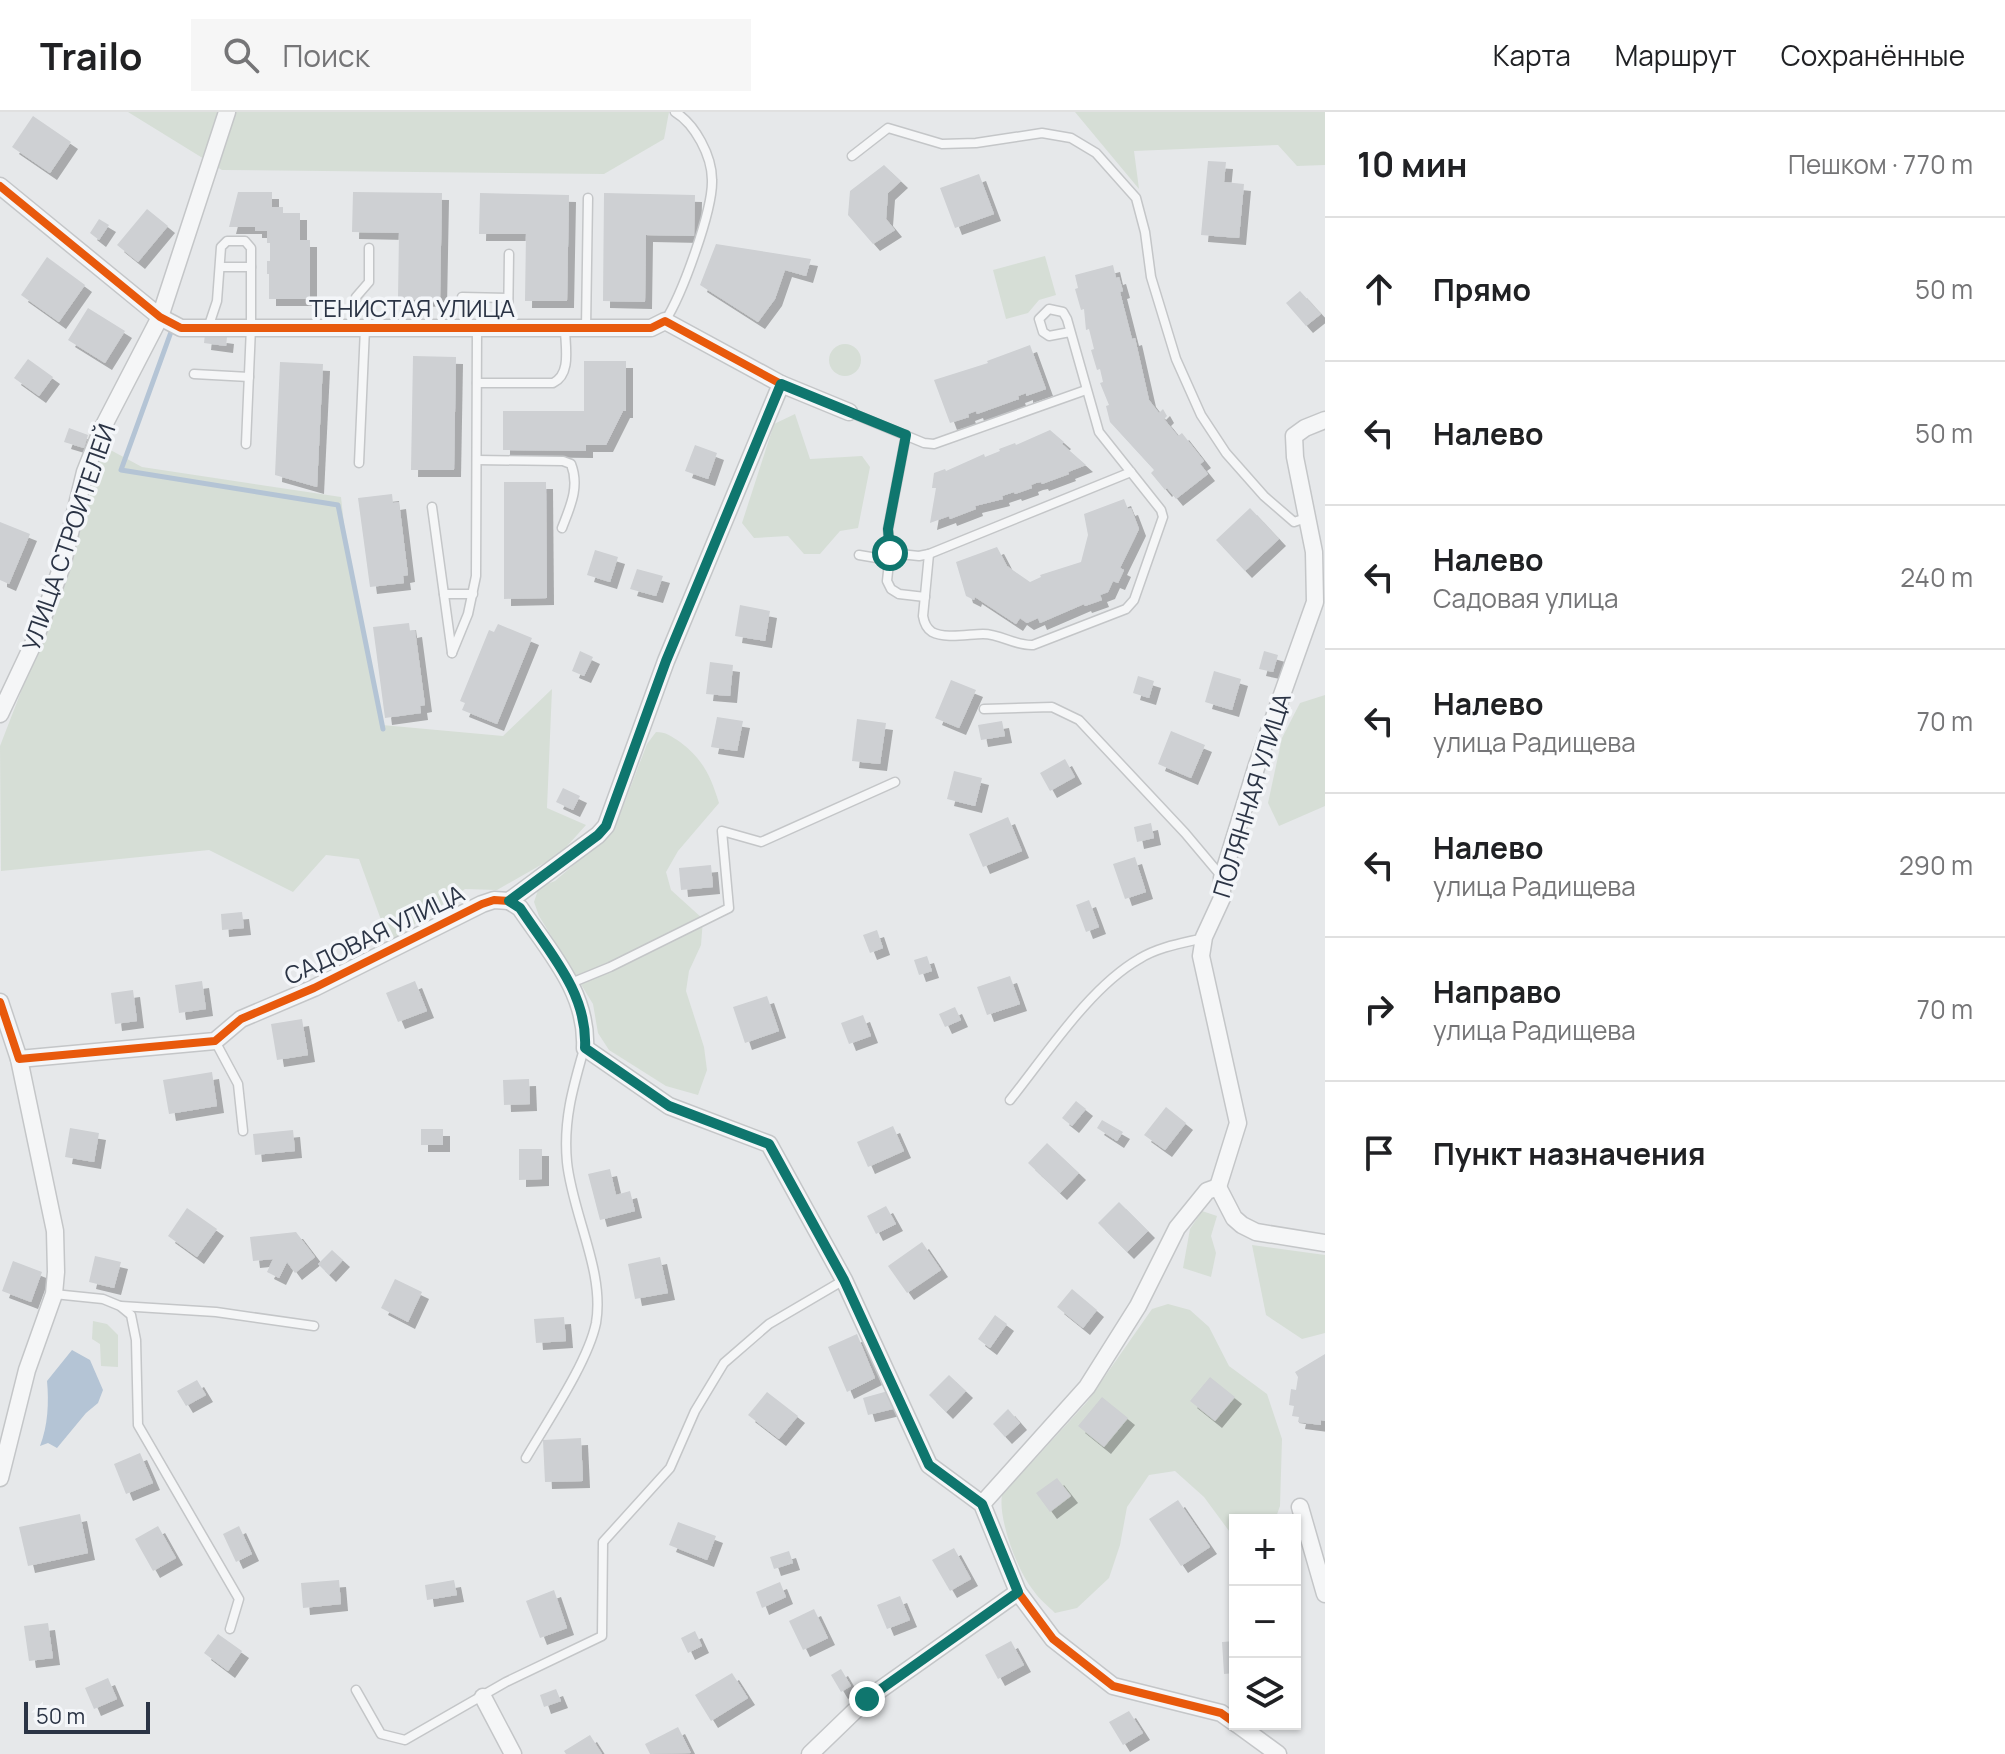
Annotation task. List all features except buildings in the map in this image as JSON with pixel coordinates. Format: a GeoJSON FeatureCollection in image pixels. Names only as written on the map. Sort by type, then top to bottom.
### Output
{"type":"FeatureCollection","features":[{"type":"Feature","properties":{"kind":"street","name":"УЛИЦА СТРОИТЕЛЕЙ"},"geometry":{"type":"LineString","coordinates":[[0,714],[34,642],[62,566],[85,472],[102,429],[160,317],[227,112]]}},
{"type":"Feature","properties":{"kind":"street"},"geometry":{"type":"LineString","coordinates":[[0,186],[160,317]]}},
{"type":"Feature","properties":{"kind":"street","name":"ТЕНИСТАЯ УЛИЦА"},"geometry":{"type":"LineString","coordinates":[[160,317],[181,328],[207,330],[251,327],[651,328],[665,321]]}},
{"type":"Feature","properties":{"kind":"street"},"geometry":{"type":"LineString","coordinates":[[665,321],[781,384],[849,412]]}},
{"type":"Feature","properties":{"kind":"street","name":"САДОВАЯ УЛИЦА"},"geometry":{"type":"LineString","coordinates":[[215,1041],[241,1019],[314,988],[482,904],[494,900],[509,901],[606,826],[666,661],[781,384]]}},
{"type":"Feature","properties":{"kind":"street","name":"ПОЛЯННАЯ УЛИЦА"},"geometry":{"type":"LineString","coordinates":[[1218,1187],[1238,1123],[1201,956],[1204,937],[1222,898],[1222,878],[1257,765],[1315,602],[1314,552],[1294,436],[1325,420]]}},
{"type":"Feature","properties":{"kind":"street"},"geometry":{"type":"LineString","coordinates":[[509,901],[520,908],[571,983],[581,1007],[585,1048],[669,1106],[769,1144],[844,1280],[929,1465],[982,1504],[1018,1592],[1053,1639],[1113,1686],[1221,1713],[1229,1718]]}},
{"type":"Feature","properties":{"kind":"street"},"geometry":{"type":"LineString","coordinates":[[0,1002],[19,1059],[55,1231],[54,1294],[27,1370],[0,1478]]}},
{"type":"Feature","properties":{"kind":"street"},"geometry":{"type":"LineString","coordinates":[[19,1059],[215,1041]]}},
{"type":"Feature","properties":{"kind":"street"},"geometry":{"type":"LineString","coordinates":[[982,1504],[1087,1387],[1138,1306],[1177,1228],[1207,1191],[1218,1187],[1234,1218],[1256,1232],[1325,1243]]}},
{"type":"Feature","properties":{"kind":"street"},"geometry":{"type":"LineString","coordinates":[[1300,1507],[1325,1594]]}},
{"type":"Feature","properties":{"kind":"street"},"geometry":{"type":"LineString","coordinates":[[810,1754],[867,1699],[1018,1592]]}},
{"type":"Feature","properties":{"kind":"street"},"geometry":{"type":"LineString","coordinates":[[483,1697],[513,1754]]}},
{"type":"Feature","properties":{"kind":"street"},"geometry":{"type":"LineString","coordinates":[[1245,1730],[1278,1754]]}},
{"type":"Feature","properties":{"kind":"lane"},"geometry":{"type":"LineString","coordinates":[[665,321],[699,241],[713,183],[711,165],[704,147],[684,117],[675,112]]}},
{"type":"Feature","properties":{"kind":"lane"},"geometry":{"type":"LineString","coordinates":[[852,156],[888,128],[942,144],[976,143],[1042,133],[1071,138],[1096,153],[1136,198],[1145,232],[1151,277],[1176,359],[1201,415],[1226,453],[1264,496],[1294,522],[1306,518]]}},
{"type":"Feature","properties":{"kind":"lane"},"geometry":{"type":"LineString","coordinates":[[586,328],[588,198]]}},
{"type":"Feature","properties":{"kind":"lane"},"geometry":{"type":"LineString","coordinates":[[207,330],[217,301],[223,243],[245,241],[251,248],[246,444]]}},
{"type":"Feature","properties":{"kind":"lane"},"geometry":{"type":"LineString","coordinates":[[359,463],[359,327],[356,297],[369,282],[369,248]]}},
{"type":"Feature","properties":{"kind":"lane"},"geometry":{"type":"LineString","coordinates":[[508,328],[509,254]]}},
{"type":"Feature","properties":{"kind":"lane"},"geometry":{"type":"LineString","coordinates":[[221,267],[251,267]]}},
{"type":"Feature","properties":{"kind":"lane"},"geometry":{"type":"LineString","coordinates":[[462,297],[508,298]]}},
{"type":"Feature","properties":{"kind":"lane"},"geometry":{"type":"LineString","coordinates":[[432,507],[452,653],[473,594],[476,576],[477,327]]}},
{"type":"Feature","properties":{"kind":"lane"},"geometry":{"type":"LineString","coordinates":[[477,383],[553,383],[561,379],[565,371],[565,328]]}},
{"type":"Feature","properties":{"kind":"lane"},"geometry":{"type":"LineString","coordinates":[[929,554],[923,616],[925,624],[932,631],[941,634],[988,634],[1022,645],[1033,645],[1126,609],[1134,600],[1163,517],[1161,510],[1099,432],[1070,332]]}},
{"type":"Feature","properties":{"kind":"lane"},"geometry":{"type":"LineString","coordinates":[[194,374],[249,377]]}},
{"type":"Feature","properties":{"kind":"lane"},"geometry":{"type":"LineString","coordinates":[[849,412],[924,443],[944,442],[1086,390]]}},
{"type":"Feature","properties":{"kind":"lane"},"geometry":{"type":"LineString","coordinates":[[906,435],[888,529],[890,557],[887,581],[891,589],[899,594],[925,597]]}},
{"type":"Feature","properties":{"kind":"lane"},"geometry":{"type":"LineString","coordinates":[[477,460],[563,461],[571,464],[575,472],[575,495],[562,528]]}},
{"type":"Feature","properties":{"kind":"lane"},"geometry":{"type":"LineString","coordinates":[[859,555],[890,557],[929,554],[1131,472]]}},
{"type":"Feature","properties":{"kind":"lane"},"geometry":{"type":"LineString","coordinates":[[444,594],[473,594]]}},
{"type":"Feature","properties":{"kind":"lane"},"geometry":{"type":"LineString","coordinates":[[984,709],[1052,707],[1079,720],[1185,833],[1222,878]]}},
{"type":"Feature","properties":{"kind":"lane"},"geometry":{"type":"LineString","coordinates":[[571,983],[729,908],[722,831],[761,842],[895,782]]}},
{"type":"Feature","properties":{"kind":"lane"},"geometry":{"type":"LineString","coordinates":[[1010,1100],[1099,990],[1119,972],[1142,957],[1204,937]]}},
{"type":"Feature","properties":{"kind":"lane"},"geometry":{"type":"LineString","coordinates":[[215,1041],[238,1084],[243,1131]]}},
{"type":"Feature","properties":{"kind":"lane"},"geometry":{"type":"LineString","coordinates":[[526,1458],[588,1348],[596,1322],[597,1292],[567,1165],[565,1123],[585,1048]]}},
{"type":"Feature","properties":{"kind":"lane"},"geometry":{"type":"LineString","coordinates":[[356,1690],[381,1734],[405,1740],[506,1682],[602,1636],[603,1542],[670,1468],[695,1411],[724,1363],[769,1324],[844,1280]]}},
{"type":"Feature","properties":{"kind":"lane"},"geometry":{"type":"LineString","coordinates":[[54,1294],[103,1299],[131,1315],[136,1340],[138,1425],[239,1599],[230,1629]]}},
{"type":"Feature","properties":{"kind":"lane"},"geometry":{"type":"LineString","coordinates":[[120,1306],[216,1312],[314,1326]]}},
{"type":"Feature","properties":{"kind":"shaded area"},"geometry":{"type":"Polygon","coordinates":[[[128,112],[669,112],[664,139],[604,174],[222,170],[128,112]]]}},
{"type":"Feature","properties":{"kind":"shaded area"},"geometry":{"type":"Polygon","coordinates":[[[1075,112],[1325,112],[1325,165],[1297,166],[1278,145],[1134,151],[1139,189],[1075,112]]]}},
{"type":"Feature","properties":{"kind":"shaded area"},"geometry":{"type":"Polygon","coordinates":[[[1045,256],[1056,295],[1039,300],[1028,313],[1006,319],[993,270],[1045,256]]]}},
{"type":"Feature","properties":{"kind":"shaded area"},"geometry":{"type":"Polygon","coordinates":[[[845,344],[857,348],[861,360],[857,372],[845,376],[833,372],[829,360],[833,348],[845,344]]]}},
{"type":"Feature","properties":{"kind":"shaded area"},"geometry":{"type":"Polygon","coordinates":[[[795,414],[810,459],[862,456],[870,467],[858,528],[840,531],[820,554],[804,554],[788,536],[754,538],[742,523],[774,424],[795,414]]]}},
{"type":"Feature","properties":{"kind":"shaded area"},"geometry":{"type":"Polygon","coordinates":[[[103,446],[142,467],[341,497],[347,552],[382,725],[503,736],[552,689],[547,808],[586,825],[560,854],[497,890],[465,889],[389,942],[359,859],[326,855],[293,892],[209,850],[1,871],[0,746],[73,557],[103,446]]]}},
{"type":"Feature","properties":{"kind":"shaded area"},"geometry":{"type":"Polygon","coordinates":[[[1325,695],[1325,806],[1279,826],[1268,803],[1282,738],[1300,703],[1325,695]]]}},
{"type":"Feature","properties":{"kind":"shaded area"},"geometry":{"type":"Polygon","coordinates":[[[656,732],[671,736],[695,755],[709,777],[719,803],[678,851],[666,872],[671,890],[703,919],[701,945],[689,971],[686,991],[704,1047],[707,1070],[698,1095],[666,1086],[609,1050],[598,1033],[593,1004],[539,916],[534,902],[539,887],[555,881],[614,830],[647,744],[656,732]]]}},
{"type":"Feature","properties":{"kind":"shaded area"},"geometry":{"type":"Polygon","coordinates":[[[1202,1211],[1217,1216],[1211,1236],[1216,1253],[1211,1277],[1183,1268],[1190,1229],[1202,1211]]]}},
{"type":"Feature","properties":{"kind":"shaded area"},"geometry":{"type":"Polygon","coordinates":[[[1252,1245],[1325,1255],[1325,1333],[1302,1339],[1266,1315],[1252,1245]]]}},
{"type":"Feature","properties":{"kind":"shaded area"},"geometry":{"type":"Polygon","coordinates":[[[1168,1304],[1190,1310],[1209,1327],[1229,1366],[1267,1394],[1282,1439],[1280,1506],[1277,1514],[1229,1514],[1229,1531],[1204,1497],[1175,1471],[1149,1475],[1127,1507],[1120,1545],[1109,1578],[1077,1608],[1055,1613],[1033,1590],[1015,1557],[1003,1517],[1002,1495],[1087,1402],[1152,1309],[1168,1304]]]}},
{"type":"Feature","properties":{"kind":"shaded area"},"geometry":{"type":"Polygon","coordinates":[[[93,1321],[107,1324],[118,1335],[118,1367],[101,1366],[100,1344],[92,1339],[93,1321]]]}},
{"type":"Feature","properties":{"kind":"water"},"geometry":{"type":"Polygon","coordinates":[[[72,1350],[90,1360],[103,1390],[98,1403],[57,1448],[48,1443],[40,1446],[47,1414],[47,1381],[72,1350]]]}},
{"type":"Feature","properties":{"kind":"waterway"},"geometry":{"type":"LineString","coordinates":[[171,332],[121,470],[338,505],[383,729]]}},
{"type":"Feature","properties":{"kind":"cycle path"},"geometry":{"type":"LineString","coordinates":[[0,186],[160,317],[181,328],[651,328],[665,321],[781,384],[849,412]]}},
{"type":"Feature","properties":{"kind":"cycle path"},"geometry":{"type":"LineString","coordinates":[[0,1002],[19,1059],[215,1041],[241,1019],[314,988],[482,904],[494,900],[509,901],[598,835],[606,826],[666,661],[781,384]]}},
{"type":"Feature","properties":{"kind":"cycle path"},"geometry":{"type":"LineString","coordinates":[[509,901],[520,908],[573,991],[580,1009],[585,1048],[669,1106],[769,1144],[844,1280],[929,1465],[982,1504],[1018,1592],[1053,1639],[1113,1686],[1221,1713],[1229,1719]]}},
{"type":"Feature","properties":{"kind":"route"},"geometry":{"type":"LineString","coordinates":[[867,1699],[1018,1592],[982,1504],[929,1465],[844,1280],[769,1144],[669,1106],[585,1048],[581,1007],[571,983],[520,908],[509,901],[606,826],[666,661],[781,384],[906,435],[888,529],[890,553]]}}]}
